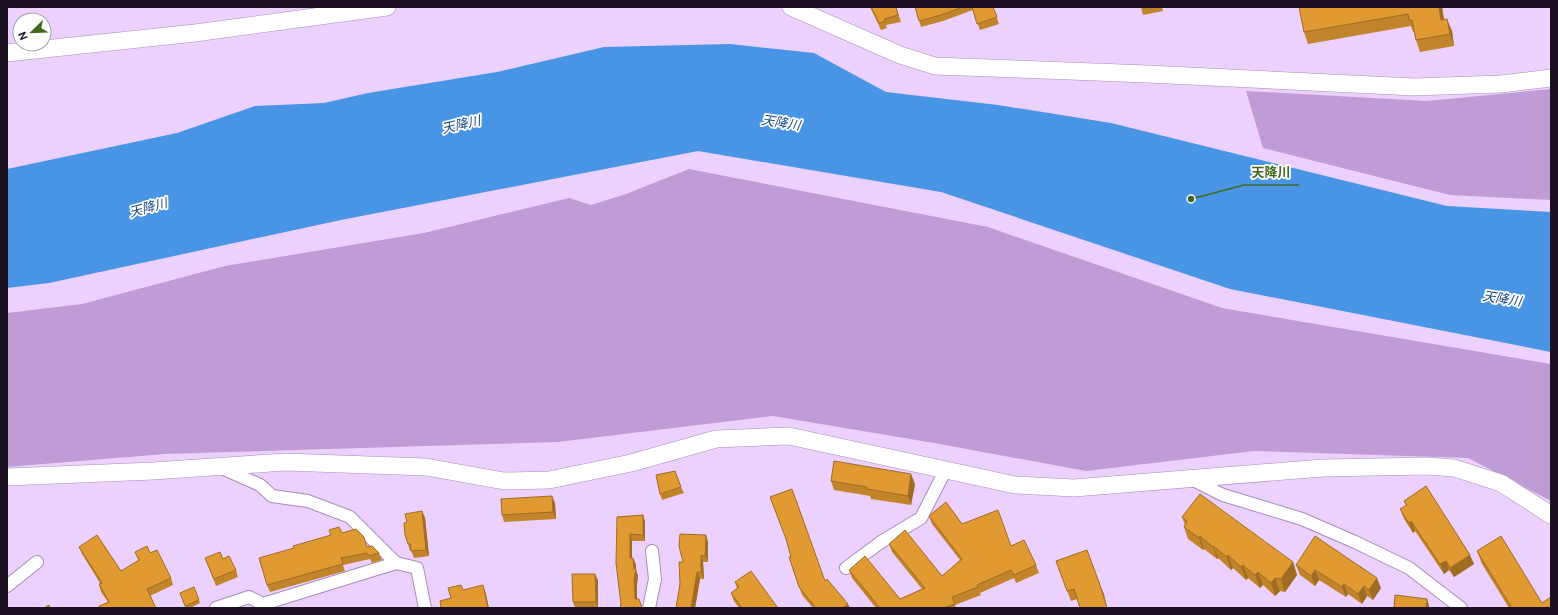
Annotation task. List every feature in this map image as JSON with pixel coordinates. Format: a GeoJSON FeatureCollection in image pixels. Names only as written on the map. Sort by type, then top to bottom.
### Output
{"type":"FeatureCollection","features":[{"type":"Feature","properties":{"kind":"street"},"geometry":{"type":"LineString","coordinates":[[7,53],[210,31],[388,7]]}},
{"type":"Feature","properties":{"kind":"street"},"geometry":{"type":"LineString","coordinates":[[790,7],[900,55],[935,66],[1148,74],[1414,87],[1501,84],[1551,78]]}},
{"type":"Feature","properties":{"kind":"street"},"geometry":{"type":"LineString","coordinates":[[7,477],[153,471],[286,462],[418,467],[504,481],[549,480],[631,463],[716,439],[789,436],[1015,485],[1074,488],[1323,468],[1420,466],[1454,468],[1501,482],[1551,515]]}},
{"type":"Feature","properties":{"kind":"street"},"geometry":{"type":"LineString","coordinates":[[218,466],[260,485],[272,496],[308,501],[350,517],[396,563]]}},
{"type":"Feature","properties":{"kind":"street"},"geometry":{"type":"LineString","coordinates":[[846,568],[881,542],[921,518],[945,471]]}},
{"type":"Feature","properties":{"kind":"street"},"geometry":{"type":"LineString","coordinates":[[1191,479],[1223,495],[1302,519],[1409,568],[1460,608]]}},
{"type":"Feature","properties":{"kind":"street"},"geometry":{"type":"LineString","coordinates":[[649,608],[656,579],[652,551]]}},
{"type":"Feature","properties":{"kind":"street"},"geometry":{"type":"LineString","coordinates":[[7,586],[37,562]]}},
{"type":"Feature","properties":{"kind":"street"},"geometry":{"type":"LineString","coordinates":[[216,608],[249,597],[264,606],[396,563],[417,568],[425,608]]}},
{"type":"Feature","properties":{"kind":"shaded area"},"geometry":{"type":"Polygon","coordinates":[[[1551,89],[1551,200],[1450,195],[1263,148],[1246,91],[1427,101],[1551,89]]]}},
{"type":"Feature","properties":{"kind":"shaded area"},"geometry":{"type":"Polygon","coordinates":[[[689,169],[988,227],[1222,308],[1551,364],[1551,501],[1468,458],[1254,451],[1086,471],[934,443],[773,416],[558,442],[165,454],[7,467],[7,313],[82,304],[225,266],[424,233],[569,198],[591,205],[626,194],[689,169]]]}},
{"type":"Feature","properties":{"kind":"water","name":"天降川"},"geometry":{"type":"Polygon","coordinates":[[[730,44],[814,53],[886,92],[998,105],[1111,123],[1447,206],[1551,212],[1551,352],[1230,289],[941,192],[698,151],[341,220],[49,283],[7,288],[7,169],[177,133],[255,106],[324,103],[368,93],[497,72],[604,47],[730,44]]]}},
{"type":"Feature","properties":{"kind":"building"},"geometry":{"type":"Polygon","coordinates":[[[871,7],[896,7],[898,15],[884,19],[885,21],[879,23],[871,7]]]}},
{"type":"Feature","properties":{"kind":"building"},"geometry":{"type":"Polygon","coordinates":[[[915,7],[963,7],[919,21],[915,7]]]}},
{"type":"Feature","properties":{"kind":"building"},"geometry":{"type":"Polygon","coordinates":[[[972,7],[993,7],[997,17],[977,24],[972,7]]]}},
{"type":"Feature","properties":{"kind":"building"},"geometry":{"type":"Polygon","coordinates":[[[1299,7],[1439,7],[1441,20],[1447,19],[1450,34],[1416,40],[1412,20],[1409,20],[1408,14],[1304,32],[1299,7]]]}},
{"type":"Feature","properties":{"kind":"building"},"geometry":{"type":"Polygon","coordinates":[[[834,461],[911,474],[908,496],[831,481],[834,461]]]}},
{"type":"Feature","properties":{"kind":"building"},"geometry":{"type":"Polygon","coordinates":[[[675,471],[681,487],[660,494],[656,475],[675,471]]]}},
{"type":"Feature","properties":{"kind":"building"},"geometry":{"type":"Polygon","coordinates":[[[1426,486],[1470,555],[1450,568],[1446,561],[1440,564],[1411,521],[1409,523],[1400,509],[1407,505],[1404,501],[1426,486]]]}},
{"type":"Feature","properties":{"kind":"building"},"geometry":{"type":"Polygon","coordinates":[[[792,489],[825,581],[827,579],[848,604],[843,608],[816,608],[799,587],[789,557],[791,557],[786,539],[770,497],[792,489]]]}},
{"type":"Feature","properties":{"kind":"building"},"geometry":{"type":"Polygon","coordinates":[[[1200,494],[1293,562],[1281,579],[1275,578],[1271,583],[1258,572],[1255,575],[1243,565],[1241,567],[1228,555],[1227,557],[1200,536],[1199,538],[1184,527],[1187,521],[1182,517],[1200,494]]]}},
{"type":"Feature","properties":{"kind":"building"},"geometry":{"type":"Polygon","coordinates":[[[552,496],[553,512],[502,515],[501,499],[552,496]]]}},
{"type":"Feature","properties":{"kind":"building"},"geometry":{"type":"Polygon","coordinates":[[[946,502],[962,524],[998,510],[1011,546],[1024,540],[1036,565],[1014,575],[1011,570],[977,585],[978,587],[952,597],[955,604],[943,608],[880,608],[849,570],[865,556],[900,599],[925,588],[889,544],[905,530],[942,576],[962,559],[929,516],[946,502]]]}},
{"type":"Feature","properties":{"kind":"building"},"geometry":{"type":"Polygon","coordinates":[[[422,511],[426,550],[411,551],[410,544],[408,544],[405,535],[404,523],[407,522],[405,514],[422,511]]]}},
{"type":"Feature","properties":{"kind":"building"},"geometry":{"type":"Polygon","coordinates":[[[643,515],[643,535],[630,534],[630,558],[633,558],[634,569],[636,569],[634,578],[635,599],[639,599],[642,608],[620,608],[621,604],[616,563],[617,517],[643,515]]]}},
{"type":"Feature","properties":{"kind":"building"},"geometry":{"type":"Polygon","coordinates":[[[339,527],[342,533],[356,529],[364,537],[367,547],[372,546],[379,553],[369,556],[367,553],[341,558],[343,564],[267,585],[259,558],[331,535],[329,530],[339,527]]]}},
{"type":"Feature","properties":{"kind":"building"},"geometry":{"type":"Polygon","coordinates":[[[680,534],[706,535],[705,556],[701,555],[701,572],[697,572],[691,608],[676,608],[680,584],[679,562],[683,562],[679,546],[680,534]]]}},
{"type":"Feature","properties":{"kind":"building"},"geometry":{"type":"Polygon","coordinates":[[[97,535],[121,571],[139,560],[135,552],[147,546],[150,553],[157,550],[171,578],[147,589],[156,608],[99,608],[99,606],[109,602],[99,584],[102,583],[79,547],[97,535]]]}},
{"type":"Feature","properties":{"kind":"building"},"geometry":{"type":"Polygon","coordinates":[[[1315,536],[1377,578],[1369,590],[1364,586],[1358,594],[1344,584],[1342,587],[1315,570],[1311,576],[1296,565],[1315,536]]]}},
{"type":"Feature","properties":{"kind":"building"},"geometry":{"type":"Polygon","coordinates":[[[1501,536],[1542,603],[1551,597],[1551,608],[1512,608],[1477,551],[1501,536]]]}},
{"type":"Feature","properties":{"kind":"building"},"geometry":{"type":"Polygon","coordinates":[[[1087,550],[1107,608],[1080,608],[1074,589],[1067,591],[1056,561],[1087,550]]]}},
{"type":"Feature","properties":{"kind":"building"},"geometry":{"type":"Polygon","coordinates":[[[220,552],[223,559],[229,556],[236,570],[214,579],[205,558],[220,552]]]}},
{"type":"Feature","properties":{"kind":"building"},"geometry":{"type":"Polygon","coordinates":[[[751,571],[778,608],[742,608],[731,593],[739,587],[735,582],[751,571]]]}},
{"type":"Feature","properties":{"kind":"building"},"geometry":{"type":"Polygon","coordinates":[[[572,574],[595,574],[596,602],[573,602],[572,574]]]}},
{"type":"Feature","properties":{"kind":"building"},"geometry":{"type":"Polygon","coordinates":[[[461,585],[463,590],[483,585],[488,608],[441,608],[440,601],[451,598],[448,588],[461,585]]]}},
{"type":"Feature","properties":{"kind":"building"},"geometry":{"type":"Polygon","coordinates":[[[194,587],[199,600],[185,606],[180,593],[194,587]]]}},
{"type":"Feature","properties":{"kind":"building"},"geometry":{"type":"Polygon","coordinates":[[[1395,595],[1427,599],[1426,608],[1394,608],[1395,595]]]}},
{"type":"Feature","properties":{"kind":"place","name":"天降川"},"geometry":{"type":"Point","coordinates":[1191,199]}}]}
